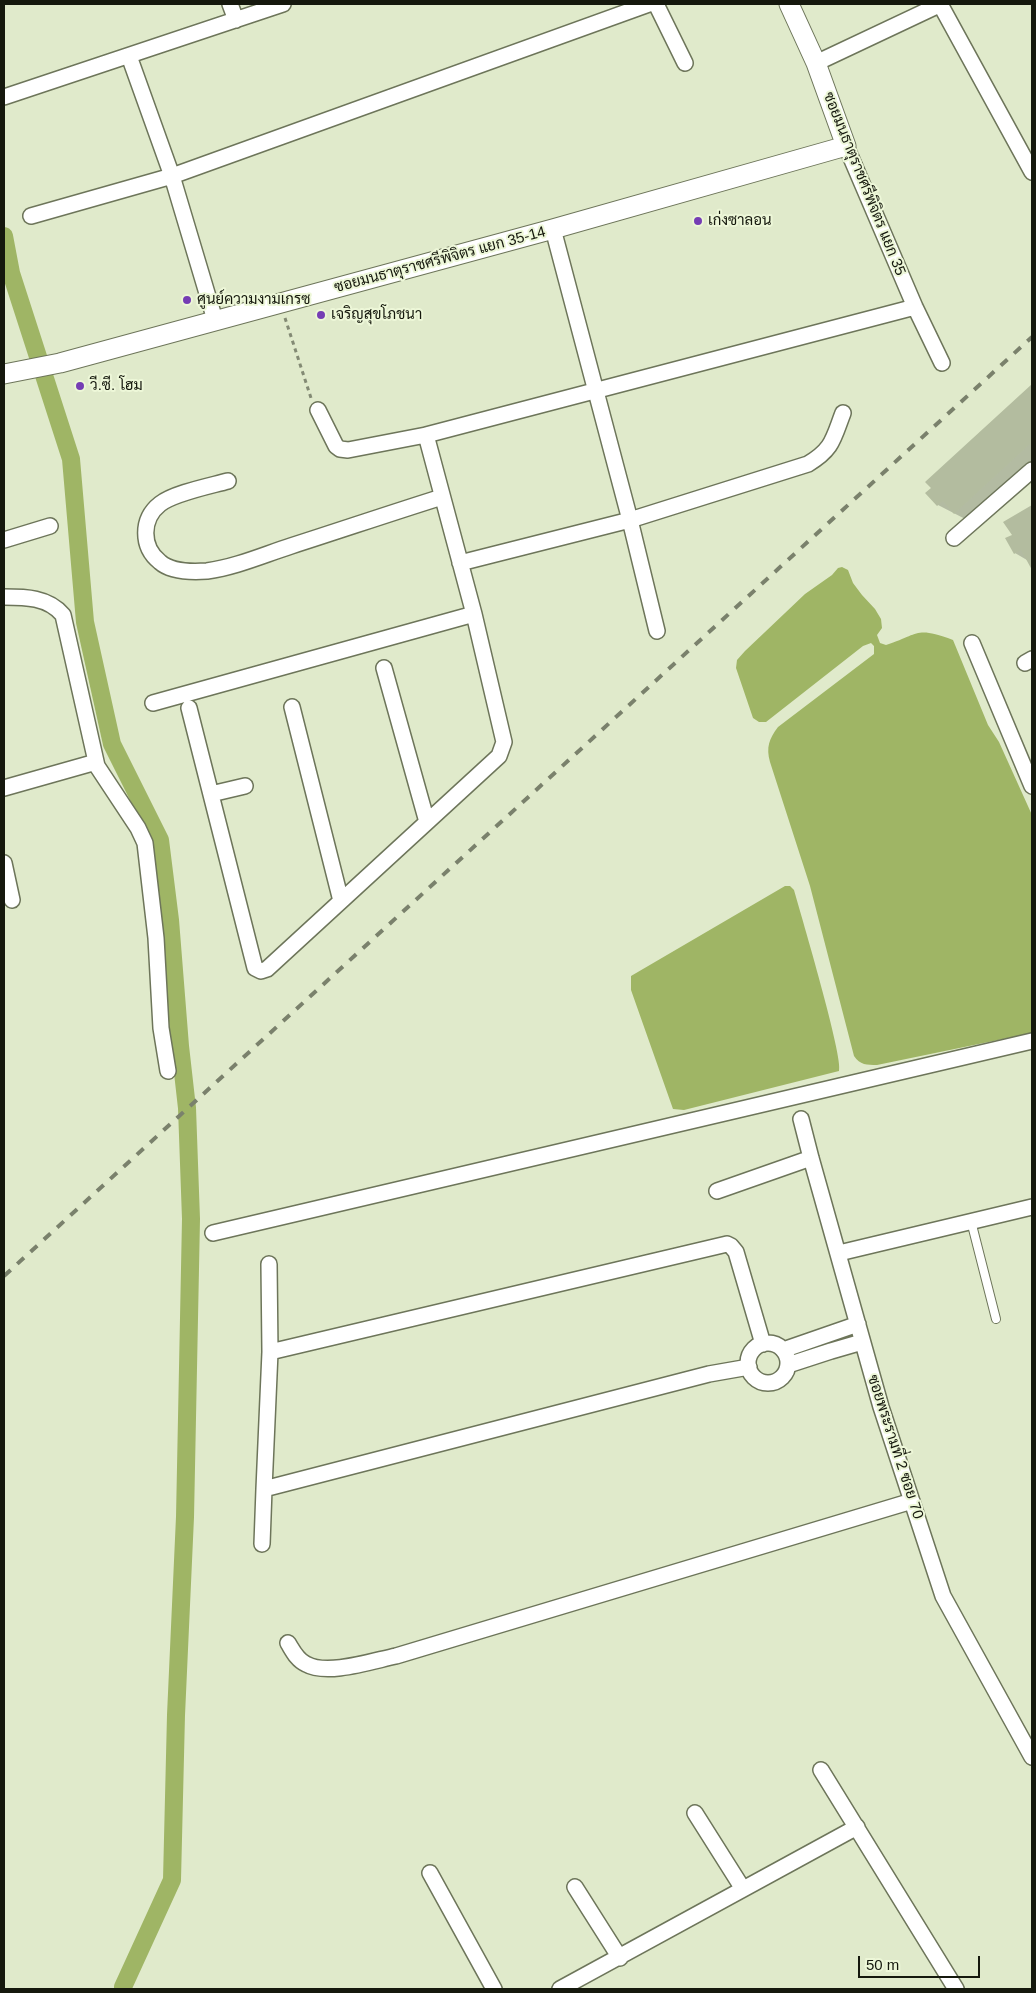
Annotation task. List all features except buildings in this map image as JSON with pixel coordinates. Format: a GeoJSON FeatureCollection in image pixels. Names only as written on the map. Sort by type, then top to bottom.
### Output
{"type":"FeatureCollection","features":[{"type":"Feature","properties":{"kind":"street"},"geometry":{"type":"LineString","coordinates":[[230,4],[236,20]]}},
{"type":"Feature","properties":{"kind":"street"},"geometry":{"type":"LineString","coordinates":[[4,97],[283,4]]}},
{"type":"Feature","properties":{"kind":"street"},"geometry":{"type":"LineString","coordinates":[[31,216],[172,176],[650,4]]}},
{"type":"Feature","properties":{"kind":"street"},"geometry":{"type":"LineString","coordinates":[[656,4],[685,63]]}},
{"type":"Feature","properties":{"kind":"street","name":"ซอยมนธาตุราชศรีพิจิตร แยก 35"},"geometry":{"type":"LineString","coordinates":[[789,4],[816,63],[846,146],[915,307],[942,363]]}},
{"type":"Feature","properties":{"kind":"street"},"geometry":{"type":"LineString","coordinates":[[816,63],[941,4],[1032,172]]}},
{"type":"Feature","properties":{"kind":"street"},"geometry":{"type":"LineString","coordinates":[[129,56],[172,176],[215,320]]}},
{"type":"Feature","properties":{"kind":"street","name":"ซอยมนธาตุราชศรีพิจิตร แยก 35-14"},"geometry":{"type":"LineString","coordinates":[[10,373],[60,363],[553,230],[846,146]]}},
{"type":"Feature","properties":{"kind":"street"},"geometry":{"type":"LineString","coordinates":[[553,230],[630,520],[657,630]]}},
{"type":"Feature","properties":{"kind":"street"},"geometry":{"type":"LineString","coordinates":[[315,407],[336,446],[340,449],[348,450],[426,435],[915,307]]}},
{"type":"Feature","properties":{"kind":"street"},"geometry":{"type":"LineString","coordinates":[[460,563],[630,520],[808,464],[822,456],[832,444],[843,413]]}},
{"type":"Feature","properties":{"kind":"street"},"geometry":{"type":"LineString","coordinates":[[189,708],[255,968],[260,971],[267,969],[499,756],[504,742],[474,614],[426,435]]}},
{"type":"Feature","properties":{"kind":"street"},"geometry":{"type":"LineString","coordinates":[[954,538],[1032,470]]}},
{"type":"Feature","properties":{"kind":"street"},"geometry":{"type":"LineString","coordinates":[[228,481],[168,499],[152,512],[144,532],[145,539],[150,550],[160,563],[179,570],[192,572],[229,566],[442,496]]}},
{"type":"Feature","properties":{"kind":"street"},"geometry":{"type":"LineString","coordinates":[[4,540],[50,526]]}},
{"type":"Feature","properties":{"kind":"street"},"geometry":{"type":"LineString","coordinates":[[4,597],[28,597],[38,600],[47,603],[63,615],[96,762],[101,773],[138,828],[145,843],[156,938],[161,1028],[168,1071]]}},
{"type":"Feature","properties":{"kind":"street"},"geometry":{"type":"LineString","coordinates":[[153,703],[474,614]]}},
{"type":"Feature","properties":{"kind":"street"},"geometry":{"type":"LineString","coordinates":[[972,643],[1032,786]]}},
{"type":"Feature","properties":{"kind":"street"},"geometry":{"type":"LineString","coordinates":[[384,668],[427,822]]}},
{"type":"Feature","properties":{"kind":"street"},"geometry":{"type":"LineString","coordinates":[[292,707],[341,901]]}},
{"type":"Feature","properties":{"kind":"street"},"geometry":{"type":"LineString","coordinates":[[4,788],[96,762]]}},
{"type":"Feature","properties":{"kind":"street"},"geometry":{"type":"LineString","coordinates":[[211,794],[246,786]]}},
{"type":"Feature","properties":{"kind":"street"},"geometry":{"type":"LineString","coordinates":[[4,863],[12,900]]}},
{"type":"Feature","properties":{"kind":"street"},"geometry":{"type":"LineString","coordinates":[[213,1233],[1032,1041]]}},
{"type":"Feature","properties":{"kind":"street","name":"ซอยพระรามที่ 2 ซอย 70"},"geometry":{"type":"LineString","coordinates":[[802,1119],[862,1342],[943,1596],[1032,1757]]}},
{"type":"Feature","properties":{"kind":"street"},"geometry":{"type":"LineString","coordinates":[[717,1191],[811,1158]]}},
{"type":"Feature","properties":{"kind":"street"},"geometry":{"type":"LineString","coordinates":[[839,1253],[1032,1206]]}},
{"type":"Feature","properties":{"kind":"street"},"geometry":{"type":"LineString","coordinates":[[270,1352],[726,1244],[731,1246],[736,1252],[763,1344]]}},
{"type":"Feature","properties":{"kind":"street"},"geometry":{"type":"LineString","coordinates":[[262,1544],[270,1352],[269,1264]]}},
{"type":"Feature","properties":{"kind":"street"},"geometry":{"type":"LineString","coordinates":[[784,1350],[858,1324]]}},
{"type":"Feature","properties":{"kind":"street"},"geometry":{"type":"LineString","coordinates":[[788,1366],[862,1342]]}},
{"type":"Feature","properties":{"kind":"street"},"geometry":{"type":"LineString","coordinates":[[763,1344],[774,1344],[784,1350],[786,1355],[788,1366],[786,1371],[777,1380],[766,1382],[755,1377],[748,1367],[748,1361],[753,1350],[763,1344]]}},
{"type":"Feature","properties":{"kind":"street"},"geometry":{"type":"LineString","coordinates":[[264,1489],[709,1374],[748,1367]]}},
{"type":"Feature","properties":{"kind":"street"},"geometry":{"type":"LineString","coordinates":[[288,1643],[296,1656],[305,1664],[318,1669],[354,1666],[396,1656],[912,1501]]}},
{"type":"Feature","properties":{"kind":"street"},"geometry":{"type":"LineString","coordinates":[[821,1770],[956,1989]]}},
{"type":"Feature","properties":{"kind":"street"},"geometry":{"type":"LineString","coordinates":[[695,1813],[743,1889]]}},
{"type":"Feature","properties":{"kind":"street"},"geometry":{"type":"LineString","coordinates":[[560,1989],[620,1958],[857,1827]]}},
{"type":"Feature","properties":{"kind":"street"},"geometry":{"type":"LineString","coordinates":[[430,1873],[494,1989]]}},
{"type":"Feature","properties":{"kind":"street"},"geometry":{"type":"LineString","coordinates":[[575,1888],[620,1958]]}},
{"type":"Feature","properties":{"kind":"lane"},"geometry":{"type":"LineString","coordinates":[[971,1221],[996,1319]]}},
{"type":"Feature","properties":{"kind":"path"},"geometry":{"type":"LineString","coordinates":[[280,303],[315,407]]}},
{"type":"Feature","properties":{"kind":"shaded area"},"geometry":{"type":"Polygon","coordinates":[[[842,567],[848,570],[853,583],[881,619],[882,628],[877,635],[880,643],[886,645],[918,633],[931,633],[953,640],[988,725],[999,742],[1032,815],[1032,1033],[877,1065],[864,1064],[854,1056],[810,886],[770,762],[768,747],[772,735],[778,727],[874,654],[874,646],[871,643],[863,646],[766,722],[759,722],[753,718],[736,668],[737,660],[745,651],[805,594],[832,575],[838,568],[842,567]]]}},
{"type":"Feature","properties":{"kind":"shaded area"},"geometry":{"type":"Polygon","coordinates":[[[785,886],[790,886],[794,890],[813,955],[835,1041],[839,1071],[684,1110],[673,1109],[631,990],[631,976],[785,886]]]}},
{"type":"Feature","properties":{"kind":"waterway"},"geometry":{"type":"LineString","coordinates":[[4,236],[11,273],[71,459],[85,622],[112,744],[160,840],[170,920],[187,1108],[191,1219],[185,1517],[176,1715],[172,1880],[123,1989]]}},
{"type":"Feature","properties":{"kind":"railway"},"geometry":{"type":"LineString","coordinates":[[4,1276],[1032,337]]}},
{"type":"Feature","properties":{"kind":"place","name":"เก่งซาลอน"},"geometry":{"type":"Point","coordinates":[698,221]}},
{"type":"Feature","properties":{"kind":"place","name":"ศูนย์ความงามเกรซ"},"geometry":{"type":"Point","coordinates":[187,300]}},
{"type":"Feature","properties":{"kind":"place","name":"เจริญสุขโภชนา"},"geometry":{"type":"Point","coordinates":[321,315]}},
{"type":"Feature","properties":{"kind":"place","name":"วี.ซี. โฮม"},"geometry":{"type":"Point","coordinates":[80,386]}}]}
